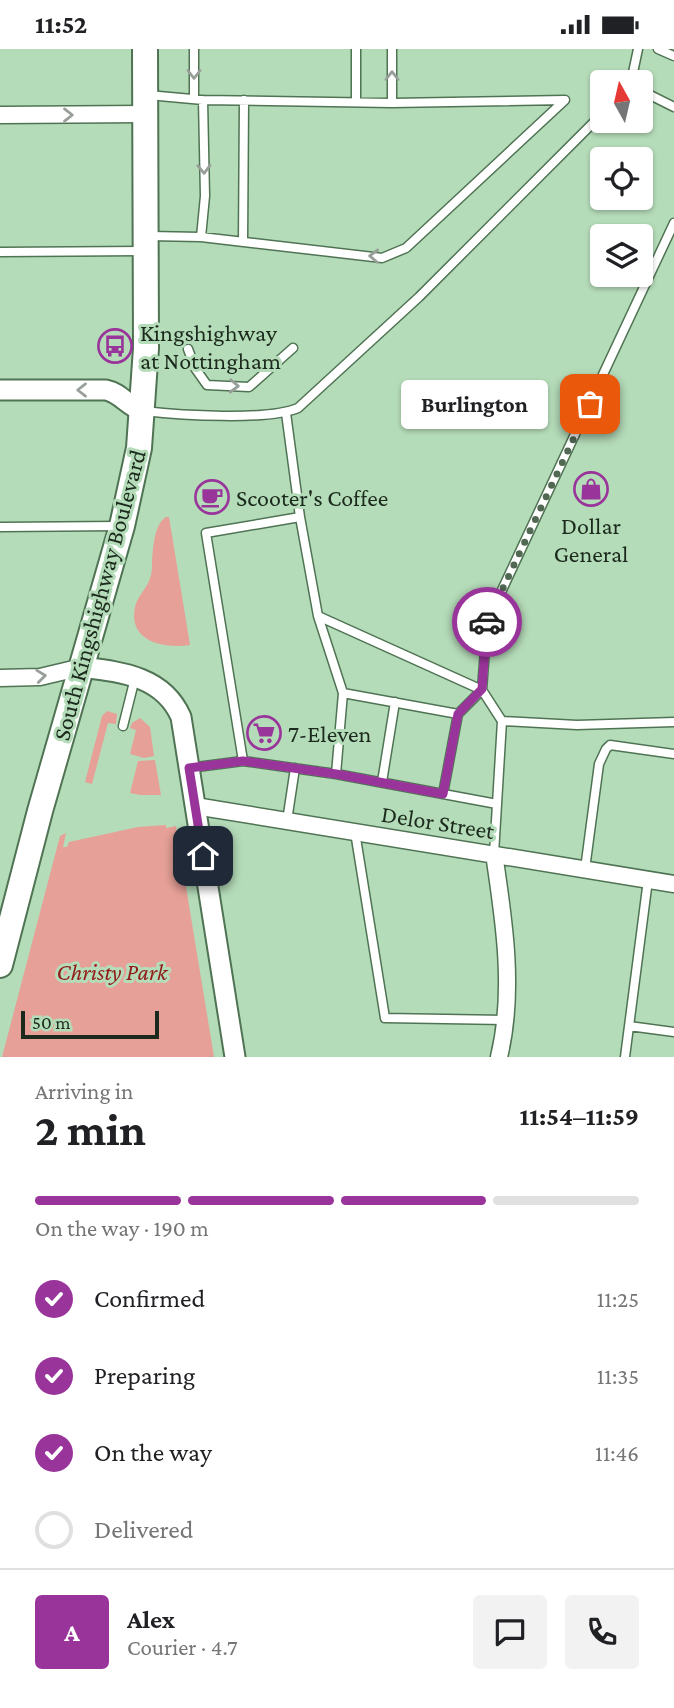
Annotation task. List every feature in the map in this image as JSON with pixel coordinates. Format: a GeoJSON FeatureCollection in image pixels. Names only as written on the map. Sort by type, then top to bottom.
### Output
{"type":"FeatureCollection","features":[{"type":"Feature","properties":{"kind":"main road","name":"South Kingshighway Boulevard"},"geometry":{"type":"LineString","coordinates":[[0,965],[40,811],[122,526],[139,448],[144,411],[146,348],[145,49]]}},
{"type":"Feature","properties":{"kind":"street"},"geometry":{"type":"LineString","coordinates":[[0,115],[145,104]]}},
{"type":"Feature","properties":{"kind":"street"},"geometry":{"type":"LineString","coordinates":[[0,390],[106,390],[144,411]]}},
{"type":"Feature","properties":{"kind":"street"},"geometry":{"type":"LineString","coordinates":[[0,678],[40,677],[82,667],[148,681],[177,707],[181,717],[235,1057]]}},
{"type":"Feature","properties":{"kind":"street","name":"Delor Street"},"geometry":{"type":"LineString","coordinates":[[195,806],[674,884]]}},
{"type":"Feature","properties":{"kind":"street"},"geometry":{"type":"LineString","coordinates":[[494,855],[505,925],[505,1020],[499,1057]]}},
{"type":"Feature","properties":{"kind":"lane"},"geometry":{"type":"LineString","coordinates":[[194,49],[205,196],[201,237]]}},
{"type":"Feature","properties":{"kind":"lane"},"geometry":{"type":"LineString","coordinates":[[356,49],[356,102]]}},
{"type":"Feature","properties":{"kind":"lane"},"geometry":{"type":"LineString","coordinates":[[392,49],[393,103]]}},
{"type":"Feature","properties":{"kind":"lane"},"geometry":{"type":"LineString","coordinates":[[634,70],[638,49]]}},
{"type":"Feature","properties":{"kind":"lane"},"geometry":{"type":"LineString","coordinates":[[658,49],[674,56]]}},
{"type":"Feature","properties":{"kind":"lane"},"geometry":{"type":"LineString","coordinates":[[653,96],[674,107]]}},
{"type":"Feature","properties":{"kind":"lane"},"geometry":{"type":"LineString","coordinates":[[0,252],[201,237],[382,258],[405,248],[565,100],[393,103],[199,100],[145,104]]}},
{"type":"Feature","properties":{"kind":"lane"},"geometry":{"type":"LineString","coordinates":[[243,242],[244,100]]}},
{"type":"Feature","properties":{"kind":"lane"},"geometry":{"type":"LineString","coordinates":[[144,411],[180,414],[286,413],[298,408],[419,297],[590,126]]}},
{"type":"Feature","properties":{"kind":"lane"},"geometry":{"type":"LineString","coordinates":[[443,794],[458,714],[482,689],[487,622],[674,223]]}},
{"type":"Feature","properties":{"kind":"lane"},"geometry":{"type":"LineString","coordinates":[[188,349],[195,368],[207,386],[249,387],[293,348]]}},
{"type":"Feature","properties":{"kind":"lane"},"geometry":{"type":"LineString","coordinates":[[286,413],[300,517],[318,615],[343,693],[336,774]]}},
{"type":"Feature","properties":{"kind":"lane"},"geometry":{"type":"LineString","coordinates":[[243,761],[206,533],[300,517]]}},
{"type":"Feature","properties":{"kind":"lane"},"geometry":{"type":"LineString","coordinates":[[0,527],[122,526]]}},
{"type":"Feature","properties":{"kind":"lane"},"geometry":{"type":"LineString","coordinates":[[318,615],[482,689],[502,721],[494,855]]}},
{"type":"Feature","properties":{"kind":"lane"},"geometry":{"type":"LineString","coordinates":[[123,726],[135,677]]}},
{"type":"Feature","properties":{"kind":"lane"},"geometry":{"type":"LineString","coordinates":[[343,693],[458,714]]}},
{"type":"Feature","properties":{"kind":"lane"},"geometry":{"type":"LineString","coordinates":[[382,782],[395,702]]}},
{"type":"Feature","properties":{"kind":"lane"},"geometry":{"type":"LineString","coordinates":[[502,721],[577,725],[674,722]]}},
{"type":"Feature","properties":{"kind":"lane"},"geometry":{"type":"LineString","coordinates":[[585,869],[599,765],[606,749],[610,745],[674,754]]}},
{"type":"Feature","properties":{"kind":"lane"},"geometry":{"type":"LineString","coordinates":[[189,768],[243,761],[336,774],[497,804]]}},
{"type":"Feature","properties":{"kind":"lane"},"geometry":{"type":"LineString","coordinates":[[287,821],[295,768]]}},
{"type":"Feature","properties":{"kind":"lane"},"geometry":{"type":"LineString","coordinates":[[355,832],[385,1018],[505,1020]]}},
{"type":"Feature","properties":{"kind":"lane"},"geometry":{"type":"LineString","coordinates":[[625,1057],[648,880]]}},
{"type":"Feature","properties":{"kind":"lane"},"geometry":{"type":"LineString","coordinates":[[629,1026],[674,1032]]}},
{"type":"Feature","properties":{"kind":"green space"},"geometry":{"type":"Polygon","coordinates":[[[166,517],[169,517],[190,645],[169,646],[149,640],[137,628],[134,619],[136,603],[151,574],[157,531],[166,517]]]}},
{"type":"Feature","properties":{"kind":"green space"},"geometry":{"type":"Polygon","coordinates":[[[107,711],[117,714],[116,724],[108,723],[92,784],[85,782],[102,716],[107,711]]]}},
{"type":"Feature","properties":{"kind":"green space"},"geometry":{"type":"Polygon","coordinates":[[[140,718],[150,727],[154,756],[144,758],[130,754],[136,730],[130,728],[132,723],[140,718]]]}},
{"type":"Feature","properties":{"kind":"green space"},"geometry":{"type":"Polygon","coordinates":[[[155,760],[161,795],[130,793],[138,761],[155,760]]]}},
{"type":"Feature","properties":{"kind":"green space","name":"Christy Park"},"geometry":{"type":"Polygon","coordinates":[[[166,825],[166,828],[176,826],[214,1057],[2,1057],[60,836],[66,833],[63,847],[67,847],[69,842],[138,827],[166,825]]]}},
{"type":"Feature","properties":{"kind":"way so far"},"geometry":{"type":"LineString","coordinates":[[487,622],[590,404]]}},
{"type":"Feature","properties":{"kind":"place","name":"Kingshighway at Nottingham"},"geometry":{"type":"Point","coordinates":[115,346]}},
{"type":"Feature","properties":{"kind":"place","name":"Burlington"},"geometry":{"type":"Point","coordinates":[590,404]}},
{"type":"Feature","properties":{"kind":"place","name":"Dollar General"},"geometry":{"type":"Point","coordinates":[591,489]}},
{"type":"Feature","properties":{"kind":"place","name":"Scooter's Coffee"},"geometry":{"type":"Point","coordinates":[212,497]}},
{"type":"Feature","properties":{"kind":"place","name":"7-Eleven"},"geometry":{"type":"Point","coordinates":[264,733]}},
{"type":"Feature","properties":{"kind":"route"},"geometry":{"type":"LineString","coordinates":[[203,856],[189,768],[243,761],[336,774],[443,794],[458,714],[482,689],[487,622]]}}]}
